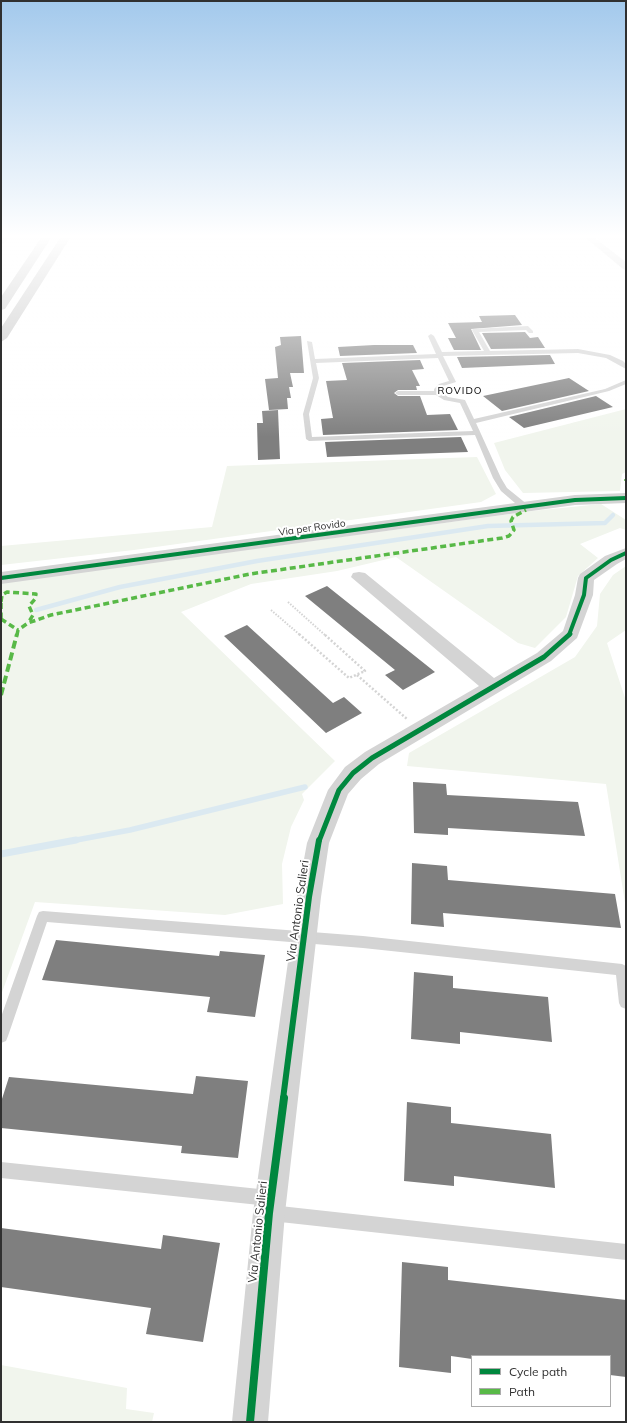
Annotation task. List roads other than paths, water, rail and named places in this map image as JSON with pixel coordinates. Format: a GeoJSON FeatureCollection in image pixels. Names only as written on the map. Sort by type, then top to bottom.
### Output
{"type":"FeatureCollection","features":[{"type":"Feature","properties":{"kind":"highway"},"geometry":{"type":"LineString","coordinates":[[1,338],[22,304]]}},
{"type":"Feature","properties":{"kind":"street","name":"Via per Rovido"},"geometry":{"type":"LineString","coordinates":[[1,578],[596,498],[624,500]]}},
{"type":"Feature","properties":{"kind":"street","name":"Via Antonio Salieri"},"geometry":{"type":"LineString","coordinates":[[250,1422],[270,1205],[304,938],[318,843],[339,790],[353,773],[372,758],[544,657],[570,634],[584,595],[586,578],[611,560],[626,553]]}},
{"type":"Feature","properties":{"kind":"street"},"geometry":{"type":"LineString","coordinates":[[359,577],[493,686]]}},
{"type":"Feature","properties":{"kind":"lane"},"geometry":{"type":"LineString","coordinates":[[488,353],[475,330],[528,328],[531,332]]}},
{"type":"Feature","properties":{"kind":"lane"},"geometry":{"type":"LineString","coordinates":[[431,336],[453,382],[441,385],[438,389],[438,393]]}},
{"type":"Feature","properties":{"kind":"lane"},"geometry":{"type":"LineString","coordinates":[[309,342],[316,378],[306,414],[309,439],[476,433]]}},
{"type":"Feature","properties":{"kind":"lane"},"geometry":{"type":"LineString","coordinates":[[312,361],[488,353],[578,351],[598,353],[624,363]]}},
{"type":"Feature","properties":{"kind":"lane"},"geometry":{"type":"LineString","coordinates":[[471,422],[607,390],[626,382]]}},
{"type":"Feature","properties":{"kind":"lane"},"geometry":{"type":"LineString","coordinates":[[398,393],[438,393],[446,399],[463,401],[497,478],[504,489],[525,507]]}},
{"type":"Feature","properties":{"kind":"lane"},"geometry":{"type":"LineString","coordinates":[[1,1036],[43,916],[363,942],[622,970],[626,1003]]}},
{"type":"Feature","properties":{"kind":"lane"},"geometry":{"type":"LineString","coordinates":[[1,1170],[626,1252]]}},
{"type":"Feature","properties":{"kind":"waterway"},"geometry":{"type":"LineString","coordinates":[[36,610],[120,587],[257,561],[488,526],[605,523],[613,515]]}},
{"type":"Feature","properties":{"kind":"waterway"},"geometry":{"type":"LineString","coordinates":[[71,841],[130,830],[305,787]]}},
{"type":"Feature","properties":{"kind":"waterway"},"geometry":{"type":"LineString","coordinates":[[1,854],[76,840]]}},
{"type":"Feature","properties":{"kind":"district","name":"ROVIDO"},"geometry":{"type":"Point","coordinates":[460,391]}}]}
